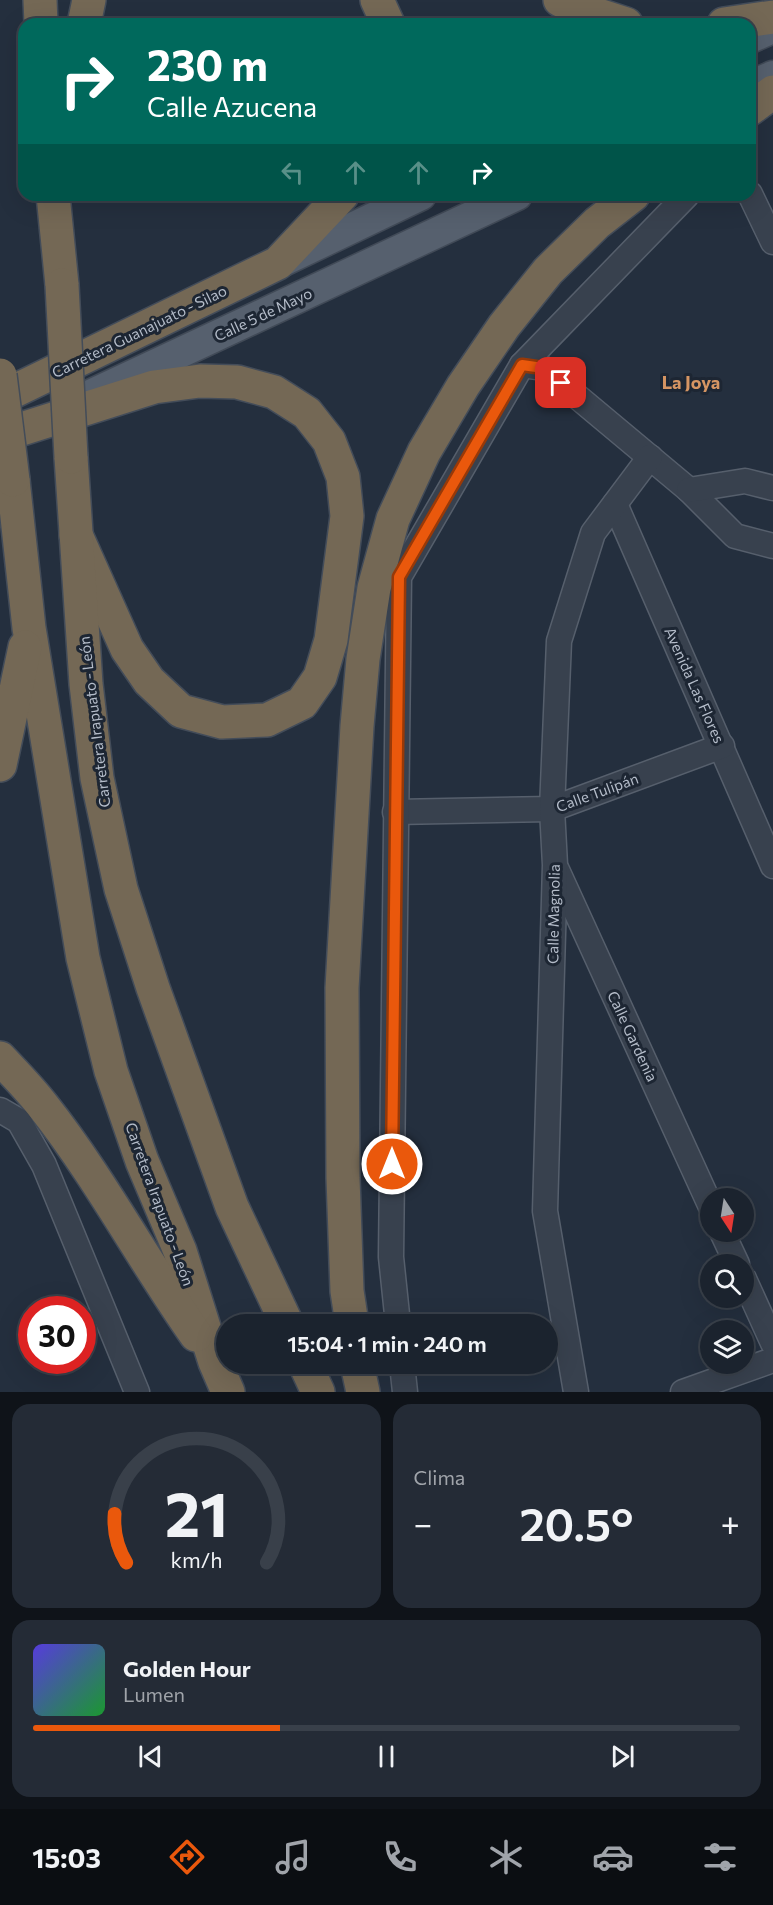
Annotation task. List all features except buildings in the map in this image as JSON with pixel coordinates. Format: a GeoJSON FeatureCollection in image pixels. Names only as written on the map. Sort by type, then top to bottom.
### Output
{"type":"FeatureCollection","features":[{"type":"Feature","properties":{"kind":"highway"},"geometry":{"type":"LineString","coordinates":[[40,0],[41,18]]}},
{"type":"Feature","properties":{"kind":"highway"},"geometry":{"type":"LineString","coordinates":[[85,18],[89,0]]}},
{"type":"Feature","properties":{"kind":"highway"},"geometry":{"type":"LineString","coordinates":[[377,0],[384,18]]}},
{"type":"Feature","properties":{"kind":"highway"},"geometry":{"type":"LineString","coordinates":[[560,0],[608,18]]}},
{"type":"Feature","properties":{"kind":"highway"},"geometry":{"type":"LineString","coordinates":[[756,19],[773,17]]}},
{"type":"Feature","properties":{"kind":"highway"},"geometry":{"type":"LineString","coordinates":[[756,105],[773,92]]}},
{"type":"Feature","properties":{"kind":"highway","name":"Carretera Irapuato - León"},"geometry":{"type":"LineString","coordinates":[[55,201],[86,684],[98,778],[121,889],[153,988],[232,1207],[282,1314]]}},
{"type":"Feature","properties":{"kind":"highway"},"geometry":{"type":"LineString","coordinates":[[278,263],[336,201]]}},
{"type":"Feature","properties":{"kind":"highway"},"geometry":{"type":"LineString","coordinates":[[350,1314],[347,1291],[342,1178],[342,988],[357,726],[363,659],[374,588],[393,519],[424,452],[463,386],[504,326],[548,271],[597,223],[625,201]]}},
{"type":"Feature","properties":{"kind":"highway","name":"Carretera Guanajuato - Silao"},"geometry":{"type":"LineString","coordinates":[[0,398],[278,263]]}},
{"type":"Feature","properties":{"kind":"highway","name":"Carretera Irapuato - León"},"geometry":{"type":"LineString","coordinates":[[0,375],[29,628],[83,958],[111,1071],[142,1161],[180,1251],[215,1362],[228,1392]]}},
{"type":"Feature","properties":{"kind":"highway"},"geometry":{"type":"LineString","coordinates":[[5,436],[154,387],[200,381],[237,382],[274,392],[307,412],[329,441],[343,477],[347,516],[331,640],[320,677],[302,703],[267,720],[222,722],[181,711],[149,681],[128,649],[76,535]]}},
{"type":"Feature","properties":{"kind":"highway"},"geometry":{"type":"LineString","coordinates":[[0,765],[29,628]]}},
{"type":"Feature","properties":{"kind":"highway"},"geometry":{"type":"LineString","coordinates":[[0,1058],[42,1104],[77,1152],[162,1288],[215,1362]]}},
{"type":"Feature","properties":{"kind":"highway"},"geometry":{"type":"LineString","coordinates":[[310,1374],[318,1392]]}},
{"type":"Feature","properties":{"kind":"highway"},"geometry":{"type":"LineString","coordinates":[[359,1374],[363,1392]]}},
{"type":"Feature","properties":{"kind":"main road"},"geometry":{"type":"LineString","coordinates":[[756,35],[773,28]]}},
{"type":"Feature","properties":{"kind":"main road"},"geometry":{"type":"LineString","coordinates":[[756,83],[773,76]]}},
{"type":"Feature","properties":{"kind":"main road"},"geometry":{"type":"LineString","coordinates":[[278,263],[408,201]]}},
{"type":"Feature","properties":{"kind":"main road","name":"Calle 5 de Mayo"},"geometry":{"type":"LineString","coordinates":[[5,436],[505,201]]}},
{"type":"Feature","properties":{"kind":"street"},"geometry":{"type":"LineString","coordinates":[[397,1314],[391,1257],[399,577],[522,365],[681,201]]}},
{"type":"Feature","properties":{"kind":"street"},"geometry":{"type":"LineString","coordinates":[[753,201],[773,242]]}},
{"type":"Feature","properties":{"kind":"street"},"geometry":{"type":"LineString","coordinates":[[522,365],[543,368],[689,490],[735,536],[773,546]]}},
{"type":"Feature","properties":{"kind":"street","name":"Calle Magnolia"},"geometry":{"type":"LineString","coordinates":[[576,1392],[545,1211],[555,865],[552,809],[559,640],[593,533],[650,457]]}},
{"type":"Feature","properties":{"kind":"street"},"geometry":{"type":"LineString","coordinates":[[689,490],[745,481],[773,488]]}},
{"type":"Feature","properties":{"kind":"street","name":"Avenida Las Flores"},"geometry":{"type":"LineString","coordinates":[[615,504],[773,866]]}},
{"type":"Feature","properties":{"kind":"street","name":"Calle Tulipán"},"geometry":{"type":"LineString","coordinates":[[395,812],[552,809],[722,746]]}},
{"type":"Feature","properties":{"kind":"street","name":"Calle Gardenia"},"geometry":{"type":"LineString","coordinates":[[555,865],[702,1188]]}},
{"type":"Feature","properties":{"kind":"street"},"geometry":{"type":"LineString","coordinates":[[0,1110],[19,1121],[44,1165],[137,1392]]}},
{"type":"Feature","properties":{"kind":"street"},"geometry":{"type":"LineString","coordinates":[[754,1301],[773,1343]]}},
{"type":"Feature","properties":{"kind":"street"},"geometry":{"type":"LineString","coordinates":[[683,1392],[773,1360]]}},
{"type":"Feature","properties":{"kind":"street"},"geometry":{"type":"LineString","coordinates":[[403,1374],[405,1392]]}},
{"type":"Feature","properties":{"kind":"district","name":"La Joya"},"geometry":{"type":"Point","coordinates":[691,382]}},
{"type":"Feature","properties":{"kind":"route"},"geometry":{"type":"LineString","coordinates":[[392,1164],[399,577],[522,365],[543,368],[561,383]]}}]}
